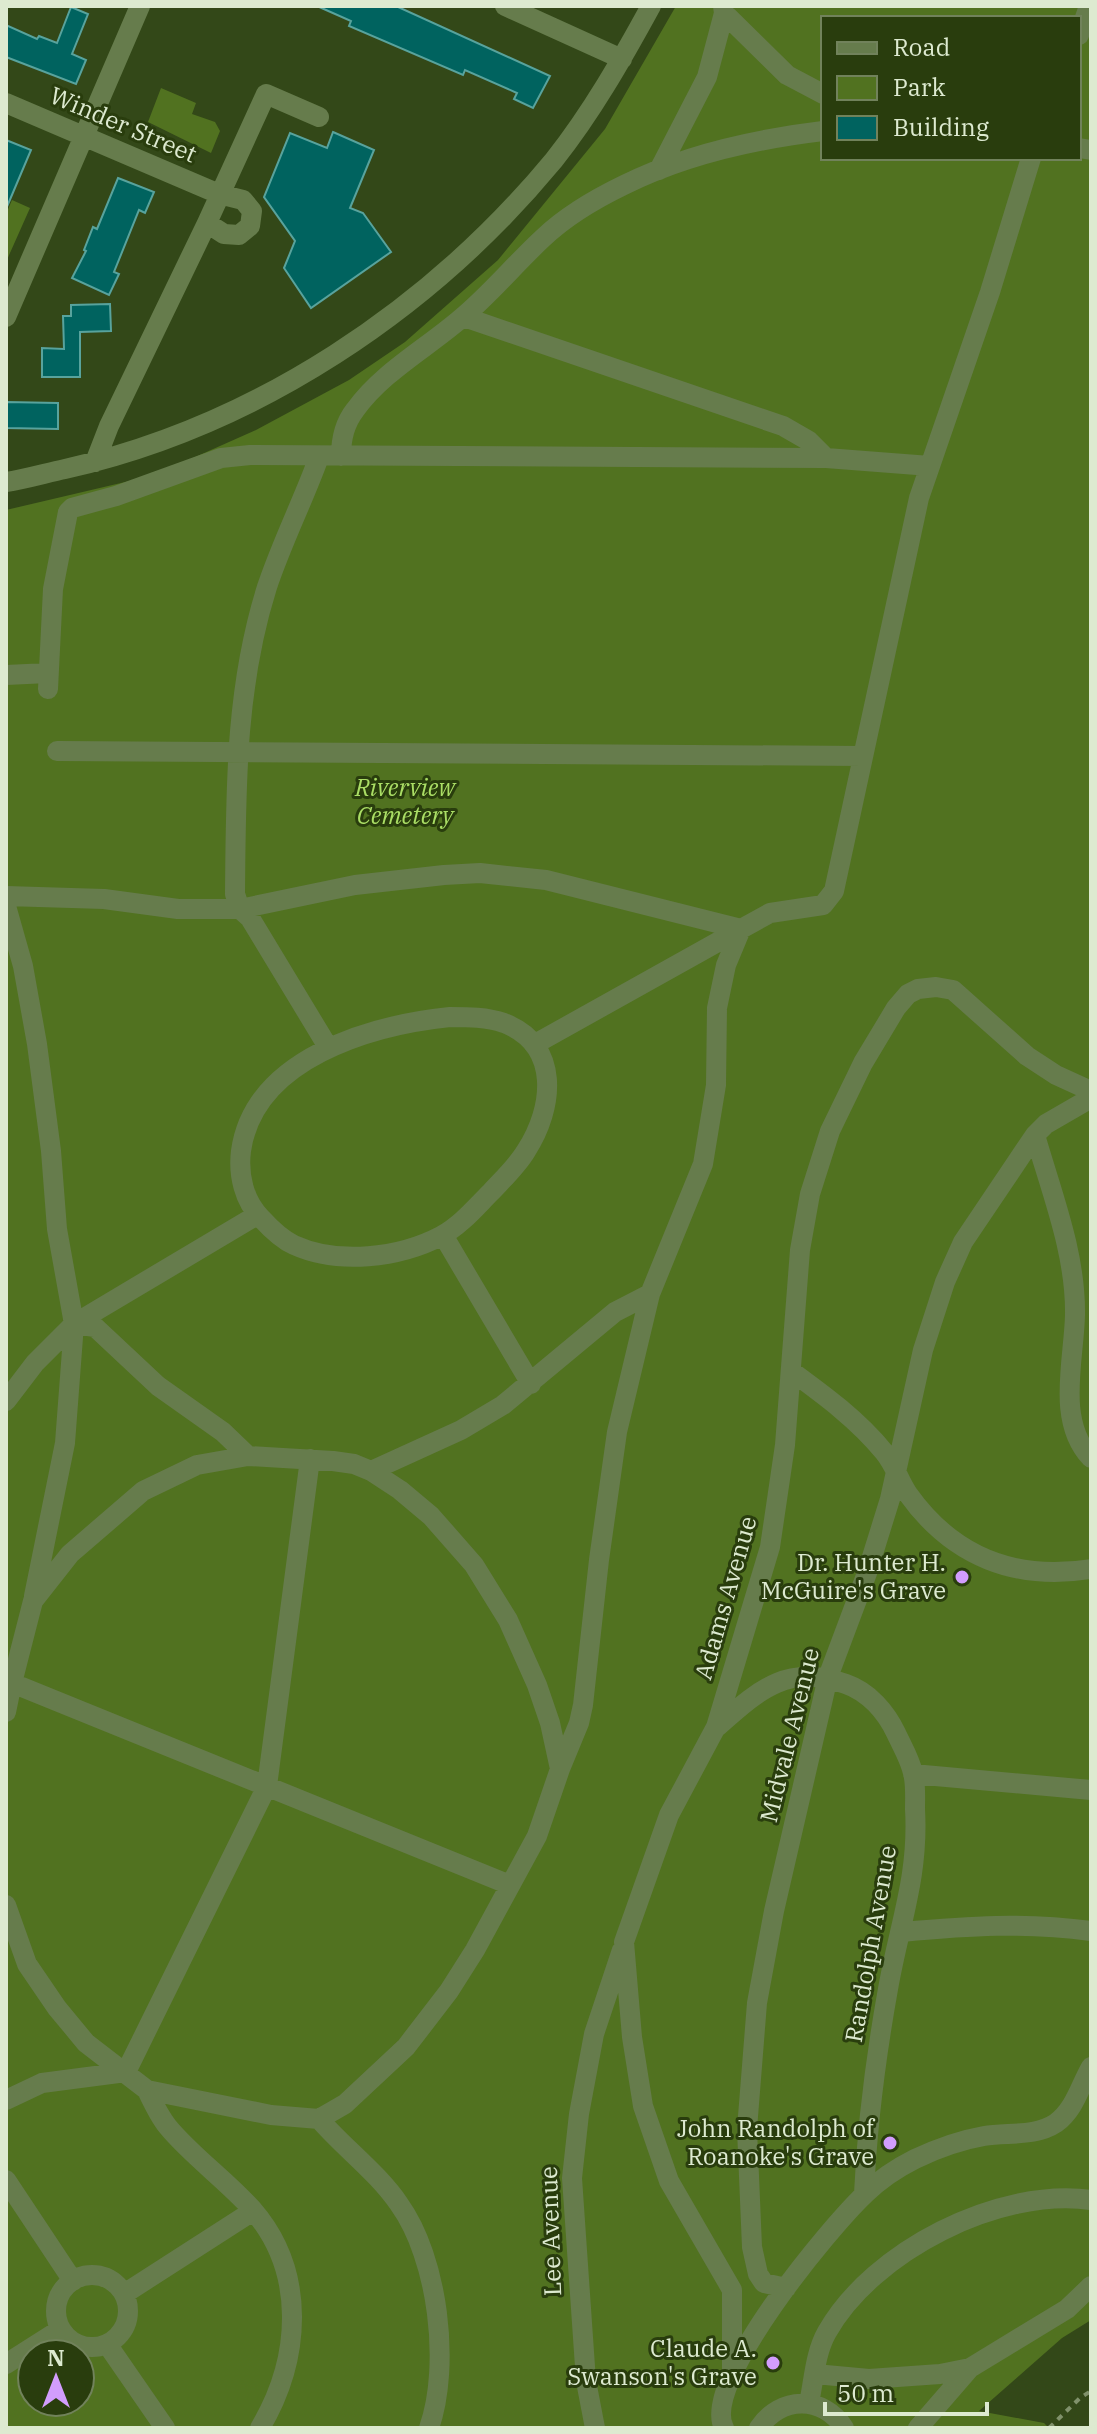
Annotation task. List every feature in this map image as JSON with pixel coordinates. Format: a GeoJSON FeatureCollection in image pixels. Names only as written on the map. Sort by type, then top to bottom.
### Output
{"type":"FeatureCollection","features":[{"type":"Feature","properties":{"kind":"street"},"geometry":{"type":"LineString","coordinates":[[6,317],[140,6]]}},
{"type":"Feature","properties":{"kind":"street"},"geometry":{"type":"LineString","coordinates":[[505,6],[622,59]]}},
{"type":"Feature","properties":{"kind":"street"},"geometry":{"type":"LineString","coordinates":[[6,482],[156,445],[247,405],[338,353],[420,293],[498,221],[553,160],[591,110],[651,6]]}},
{"type":"Feature","properties":{"kind":"street"},"geometry":{"type":"LineString","coordinates":[[1081,29],[1089,6]]}},
{"type":"Feature","properties":{"kind":"street"},"geometry":{"type":"LineString","coordinates":[[723,9],[787,75],[821,93]]}},
{"type":"Feature","properties":{"kind":"street"},"geometry":{"type":"LineString","coordinates":[[659,170],[707,77],[723,9]]}},
{"type":"Feature","properties":{"kind":"street"},"geometry":{"type":"LineString","coordinates":[[95,462],[109,426],[266,94],[319,117]]}},
{"type":"Feature","properties":{"kind":"street","name":"Winder Street"},"geometry":{"type":"LineString","coordinates":[[6,103],[219,194]]}},
{"type":"Feature","properties":{"kind":"street"},"geometry":{"type":"LineString","coordinates":[[341,456],[343,432],[365,398],[390,374],[464,317],[543,237],[580,209],[625,184],[659,170],[761,141],[821,131]]}},
{"type":"Feature","properties":{"kind":"street"},"geometry":{"type":"LineString","coordinates":[[535,1044],[770,913],[823,905],[834,891],[919,498],[990,292],[1030,160]]}},
{"type":"Feature","properties":{"kind":"street"},"geometry":{"type":"LineString","coordinates":[[207,223],[224,234],[232,235],[239,235],[250,226],[253,218],[249,205],[219,194]]}},
{"type":"Feature","properties":{"kind":"street"},"geometry":{"type":"LineString","coordinates":[[464,317],[783,426],[809,441],[826,458]]}},
{"type":"Feature","properties":{"kind":"street"},"geometry":{"type":"LineString","coordinates":[[6,675],[48,681],[53,589],[66,517],[72,508],[116,496],[221,458],[250,455],[826,458],[930,466]]}},
{"type":"Feature","properties":{"kind":"street"},"geometry":{"type":"LineString","coordinates":[[319,457],[281,550],[258,619],[244,681],[237,754],[235,894],[240,909],[250,918],[328,1047]]}},
{"type":"Feature","properties":{"kind":"street"},"geometry":{"type":"LineString","coordinates":[[57,751],[863,756]]}},
{"type":"Feature","properties":{"kind":"street"},"geometry":{"type":"LineString","coordinates":[[6,896],[104,899],[178,909],[240,909],[355,885],[480,873],[546,880],[741,929]]}},
{"type":"Feature","properties":{"kind":"street"},"geometry":{"type":"LineString","coordinates":[[6,906],[23,966],[37,1044],[51,1151],[57,1229],[74,1324],[65,1443],[33,1601],[6,1712]]}},
{"type":"Feature","properties":{"kind":"street"},"geometry":{"type":"LineString","coordinates":[[147,2090],[271,2115],[319,2119],[345,2104],[406,2047],[455,1981],[537,1836],[579,1723],[609,1478],[650,1294],[703,1164],[716,1085],[717,1008],[726,965],[741,929]]}},
{"type":"Feature","properties":{"kind":"street","name":"Adams Avenue"},"geometry":{"type":"LineString","coordinates":[[732,2290],[669,2181],[645,2114],[632,2037],[624,1942],[669,1815],[716,1727],[773,1534],[791,1371],[801,1238],[819,1161],[850,1087],[881,1031],[905,997],[918,989],[953,990],[1027,1056],[1056,1075],[1091,1091]]}},
{"type":"Feature","properties":{"kind":"street"},"geometry":{"type":"LineString","coordinates":[[450,1017],[479,1018],[506,1024],[535,1044],[542,1054],[548,1086],[537,1132],[517,1164],[463,1221],[424,1244],[368,1256],[342,1257],[293,1245],[257,1215],[248,1199],[241,1172],[242,1146],[250,1120],[267,1095],[328,1047],[383,1028],[450,1017]]}},
{"type":"Feature","properties":{"kind":"street","name":"Midvale Avenue"},"geometry":{"type":"LineString","coordinates":[[761,2280],[752,2247],[747,2129],[757,2003],[774,1911],[828,1677],[867,1573],[897,1470],[923,1350],[951,1267],[963,1242],[1035,1135],[1046,1124],[1091,1098]]}},
{"type":"Feature","properties":{"kind":"street"},"geometry":{"type":"LineString","coordinates":[[1035,1135],[1070,1259],[1075,1311],[1071,1420],[1078,1440],[1091,1458]]}},
{"type":"Feature","properties":{"kind":"street"},"geometry":{"type":"LineString","coordinates":[[6,1401],[35,1363],[74,1324],[257,1215]]}},
{"type":"Feature","properties":{"kind":"street"},"geometry":{"type":"LineString","coordinates":[[443,1235],[531,1384]]}},
{"type":"Feature","properties":{"kind":"street"},"geometry":{"type":"LineString","coordinates":[[371,1471],[461,1430],[503,1405],[615,1312],[650,1294]]}},
{"type":"Feature","properties":{"kind":"street"},"geometry":{"type":"LineString","coordinates":[[74,1324],[95,1327],[158,1386],[223,1432],[248,1456]]}},
{"type":"Feature","properties":{"kind":"street"},"geometry":{"type":"LineString","coordinates":[[791,1371],[856,1423],[886,1454],[907,1492],[956,1543],[979,1558],[1021,1570],[1091,1569]]}},
{"type":"Feature","properties":{"kind":"street"},"geometry":{"type":"LineString","coordinates":[[33,1601],[70,1554],[143,1491],[197,1465],[248,1456],[354,1464],[400,1490],[431,1516],[488,1586],[508,1620],[537,1685],[550,1723],[560,1769]]}},
{"type":"Feature","properties":{"kind":"street"},"geometry":{"type":"LineString","coordinates":[[126,2072],[267,1786],[310,1459]]}},
{"type":"Feature","properties":{"kind":"street","name":"Randolph Avenue"},"geometry":{"type":"LineString","coordinates":[[716,1727],[757,1693],[783,1679],[828,1677],[854,1687],[873,1700],[892,1724],[913,1774],[916,1832],[912,1885],[889,1985],[877,2059],[864,2194]]}},
{"type":"Feature","properties":{"kind":"street"},"geometry":{"type":"LineString","coordinates":[[12,1683],[510,1885]]}},
{"type":"Feature","properties":{"kind":"street"},"geometry":{"type":"LineString","coordinates":[[913,1774],[1091,1790]]}},
{"type":"Feature","properties":{"kind":"street"},"geometry":{"type":"LineString","coordinates":[[7,1913],[27,1964],[57,2008],[86,2043],[147,2090],[166,2126],[253,2211],[265,2227],[283,2264],[291,2290],[294,2317],[283,2377],[260,2428]]}},
{"type":"Feature","properties":{"kind":"street"},"geometry":{"type":"LineString","coordinates":[[902,1932],[990,1924],[1091,1931]]}},
{"type":"Feature","properties":{"kind":"street","name":"Lee Avenue"},"geometry":{"type":"LineString","coordinates":[[595,2428],[586,2381],[572,2197],[573,2162],[594,2034],[624,1942]]}},
{"type":"Feature","properties":{"kind":"street"},"geometry":{"type":"LineString","coordinates":[[724,2428],[720,2412],[732,2372],[786,2288],[864,2194],[903,2165],[938,2149],[971,2139],[1029,2132],[1054,2123],[1069,2110],[1091,2067]]}},
{"type":"Feature","properties":{"kind":"street"},"geometry":{"type":"LineString","coordinates":[[6,2100],[42,2083],[126,2072]]}},
{"type":"Feature","properties":{"kind":"street"},"geometry":{"type":"LineString","coordinates":[[319,2119],[394,2197],[418,2238],[437,2310],[441,2354],[439,2386],[429,2428]]}},
{"type":"Feature","properties":{"kind":"street"},"geometry":{"type":"LineString","coordinates":[[6,2180],[73,2281]]}},
{"type":"Feature","properties":{"kind":"street"},"geometry":{"type":"LineString","coordinates":[[809,2403],[823,2340],[832,2324],[853,2298],[903,2253],[941,2231],[998,2209],[1048,2200],[1091,2200]]}},
{"type":"Feature","properties":{"kind":"street"},"geometry":{"type":"LineString","coordinates":[[124,2294],[253,2211]]}},
{"type":"Feature","properties":{"kind":"street"},"geometry":{"type":"LineString","coordinates":[[84,2276],[107,2278],[124,2294],[128,2305],[124,2328],[107,2344],[86,2347],[76,2343],[61,2329],[56,2308],[65,2288],[73,2281],[84,2276]]}},
{"type":"Feature","properties":{"kind":"street"},"geometry":{"type":"LineString","coordinates":[[732,2372],[732,2290],[761,2280],[786,2288]]}},
{"type":"Feature","properties":{"kind":"street"},"geometry":{"type":"LineString","coordinates":[[918,2428],[970,2368],[1067,2309],[1091,2286]]}},
{"type":"Feature","properties":{"kind":"street"},"geometry":{"type":"LineString","coordinates":[[6,2364],[61,2329]]}},
{"type":"Feature","properties":{"kind":"street"},"geometry":{"type":"LineString","coordinates":[[107,2344],[165,2428]]}},
{"type":"Feature","properties":{"kind":"street"},"geometry":{"type":"LineString","coordinates":[[815,2374],[869,2379],[940,2374],[970,2368]]}},
{"type":"Feature","properties":{"kind":"street"},"geometry":{"type":"LineString","coordinates":[[759,2428],[778,2409],[809,2403],[829,2412],[844,2428]]}},
{"type":"Feature","properties":{"kind":"path"},"geometry":{"type":"LineString","coordinates":[[1049,2428],[1091,2391]]}},
{"type":"Feature","properties":{"kind":"green space","name":"Riverview Cemetery"},"geometry":{"type":"Polygon","coordinates":[[[676,6],[1091,6],[1091,2320],[1062,2338],[979,2411],[1044,2423],[1049,2428],[6,2428],[6,510],[138,479],[193,458],[256,430],[349,380],[405,342],[498,260],[605,129],[676,6]]]}},
{"type":"Feature","properties":{"kind":"green space"},"geometry":{"type":"Polygon","coordinates":[[[161,88],[196,103],[192,114],[215,122],[220,131],[211,153],[148,122],[161,88]]]}},
{"type":"Feature","properties":{"kind":"green space"},"geometry":{"type":"Polygon","coordinates":[[[12,200],[30,208],[6,262],[6,214],[12,200]]]}},
{"type":"Feature","properties":{"kind":"building"},"geometry":{"type":"Polygon","coordinates":[[[317,6],[396,6],[550,76],[533,108],[514,99],[517,93],[465,70],[463,75],[349,26],[351,21],[317,6]]]}},
{"type":"Feature","properties":{"kind":"building"},"geometry":{"type":"Polygon","coordinates":[[[71,7],[88,14],[72,54],[86,60],[76,84],[6,57],[6,25],[37,39],[39,36],[57,43],[71,7]]]}},
{"type":"Feature","properties":{"kind":"building"},"geometry":{"type":"Polygon","coordinates":[[[333,132],[374,150],[350,208],[363,213],[391,252],[311,308],[284,268],[295,241],[264,197],[290,133],[327,148],[333,132]]]}},
{"type":"Feature","properties":{"kind":"building"},"geometry":{"type":"Polygon","coordinates":[[[6,140],[31,150],[6,209],[6,140]]]}},
{"type":"Feature","properties":{"kind":"building"},"geometry":{"type":"Polygon","coordinates":[[[118,178],[154,192],[145,213],[139,210],[114,272],[119,274],[109,295],[72,278],[118,178]]]}},
{"type":"Feature","properties":{"kind":"building"},"geometry":{"type":"Polygon","coordinates":[[[110,304],[111,331],[80,332],[80,377],[42,377],[42,348],[64,349],[63,316],[71,316],[71,305],[110,304]]]}},
{"type":"Feature","properties":{"kind":"building"},"geometry":{"type":"Polygon","coordinates":[[[6,402],[58,403],[58,429],[6,428],[6,402]]]}},
{"type":"Feature","properties":{"kind":"place","name":"Dr. Hunter H. McGuire's Grave"},"geometry":{"type":"Point","coordinates":[962,1577]}},
{"type":"Feature","properties":{"kind":"place","name":"John Randolph of Roanoke's Grave"},"geometry":{"type":"Point","coordinates":[890,2143]}},
{"type":"Feature","properties":{"kind":"place","name":"Claude A. Swanson's Grave"},"geometry":{"type":"Point","coordinates":[773,2363]}}]}
